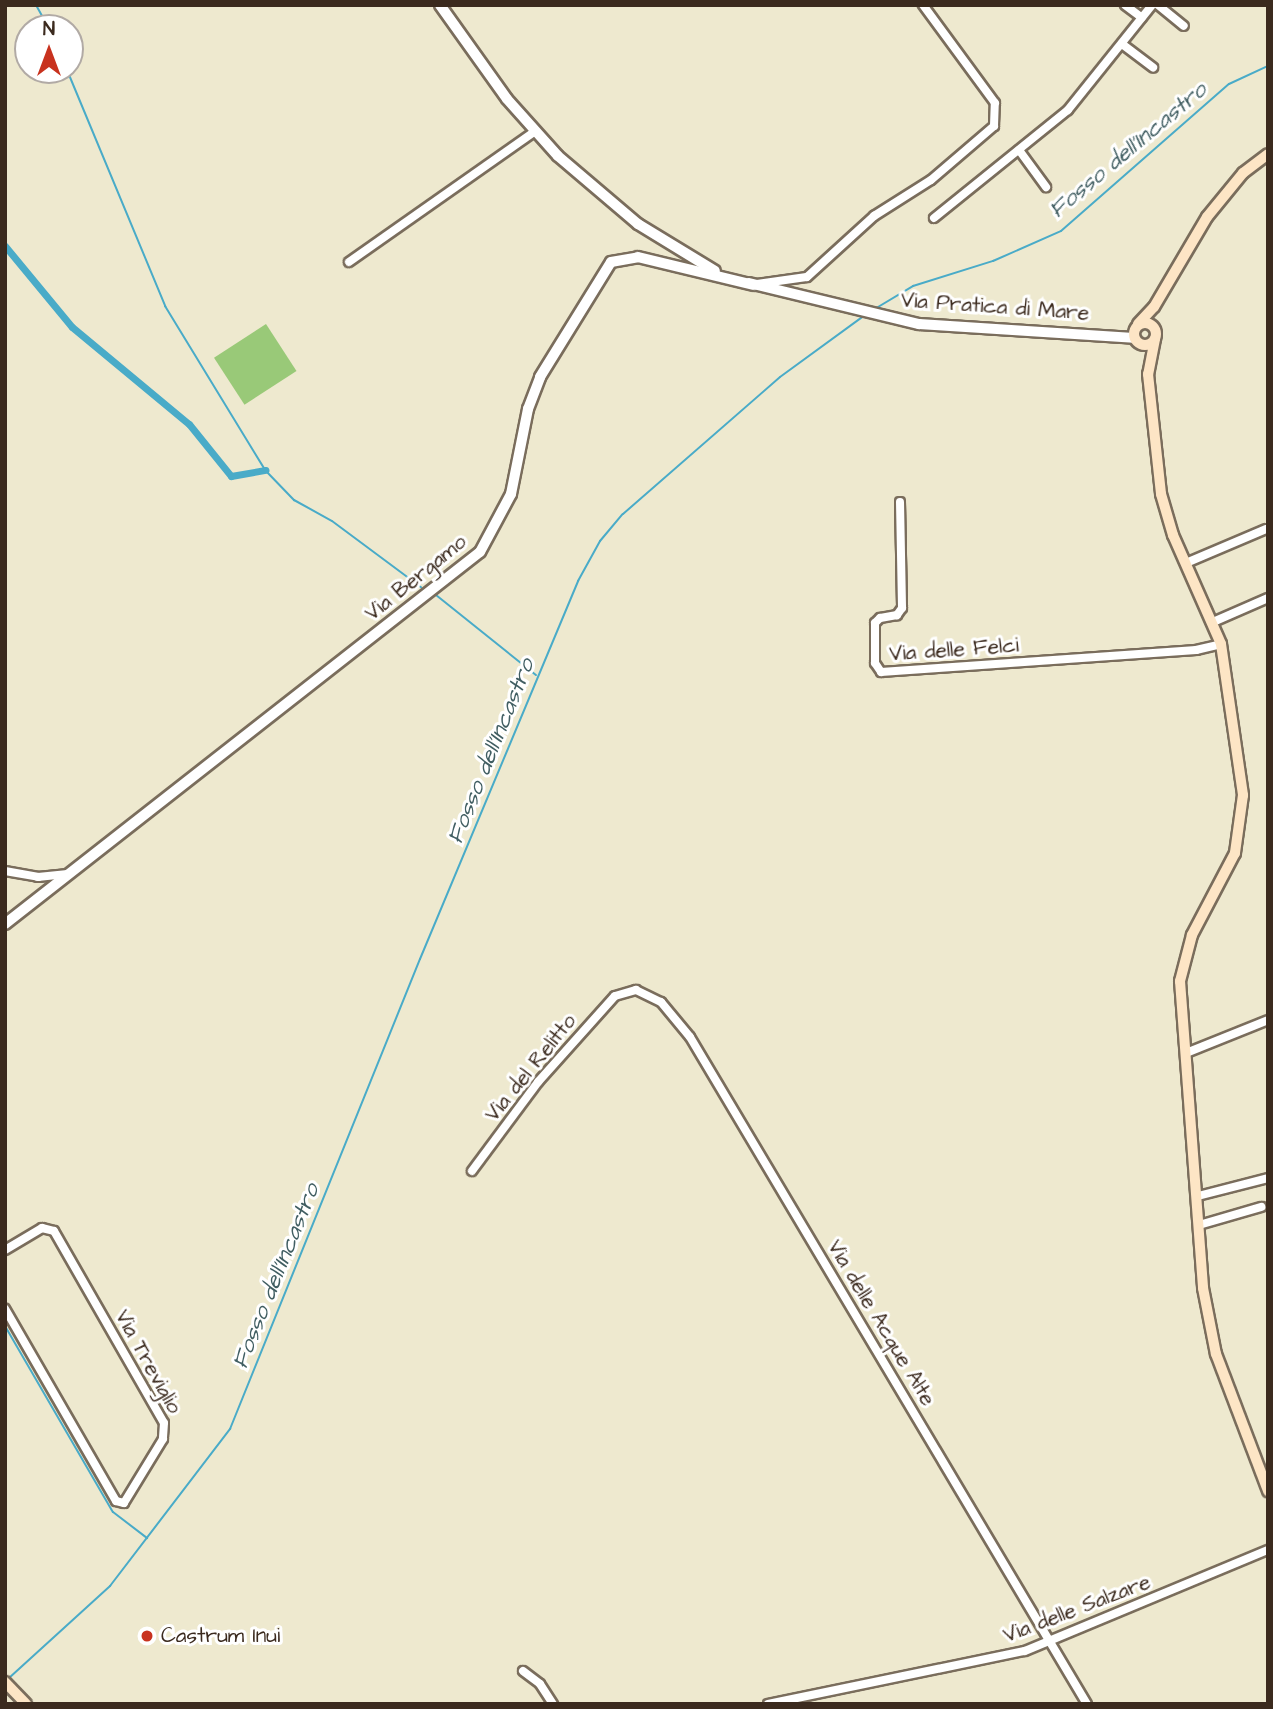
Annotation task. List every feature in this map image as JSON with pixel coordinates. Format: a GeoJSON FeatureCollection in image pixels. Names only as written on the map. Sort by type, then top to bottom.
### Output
{"type":"FeatureCollection","features":[{"type":"Feature","properties":{"kind":"main road"},"geometry":{"type":"LineString","coordinates":[[1137,333],[1207,217],[1243,173],[1268,154]]}},
{"type":"Feature","properties":{"kind":"main road"},"geometry":{"type":"LineString","coordinates":[[1148,361],[1155,339],[1154,307]]}},
{"type":"Feature","properties":{"kind":"main road"},"geometry":{"type":"LineString","coordinates":[[1137,333],[1154,327]]}},
{"type":"Feature","properties":{"kind":"main road"},"geometry":{"type":"LineString","coordinates":[[1137,333],[1155,339]]}},
{"type":"Feature","properties":{"kind":"main road"},"geometry":{"type":"LineString","coordinates":[[1137,333],[1148,361],[1159,483],[1185,563],[1221,645],[1243,808],[1233,859],[1184,957],[1180,993],[1199,1225],[1212,1342],[1268,1491]]}},
{"type":"Feature","properties":{"kind":"main road"},"geometry":{"type":"LineString","coordinates":[[5,1682],[26,1704]]}},
{"type":"Feature","properties":{"kind":"street","name":"Via Pratica di Mare"},"geometry":{"type":"LineString","coordinates":[[440,5],[534,132],[597,192],[653,235],[707,267],[754,285],[847,310],[929,326],[1119,335],[1137,333]]}},
{"type":"Feature","properties":{"kind":"street"},"geometry":{"type":"LineString","coordinates":[[754,285],[807,277],[874,215],[931,180],[994,127],[995,103],[923,5]]}},
{"type":"Feature","properties":{"kind":"street"},"geometry":{"type":"LineString","coordinates":[[1125,5],[1142,18]]}},
{"type":"Feature","properties":{"kind":"street"},"geometry":{"type":"LineString","coordinates":[[934,218],[1068,110],[1155,5],[1184,26]]}},
{"type":"Feature","properties":{"kind":"street"},"geometry":{"type":"LineString","coordinates":[[1122,44],[1153,67]]}},
{"type":"Feature","properties":{"kind":"street"},"geometry":{"type":"LineString","coordinates":[[349,262],[534,132]]}},
{"type":"Feature","properties":{"kind":"street"},"geometry":{"type":"LineString","coordinates":[[1018,150],[1046,187]]}},
{"type":"Feature","properties":{"kind":"street","name":"Via Bergamo"},"geometry":{"type":"LineString","coordinates":[[5,924],[482,549],[511,494],[538,381],[611,262],[636,256],[754,285]]}},
{"type":"Feature","properties":{"kind":"street","name":"Via delle Felci"},"geometry":{"type":"LineString","coordinates":[[900,502],[902,611],[895,617],[880,618],[874,625],[875,663],[883,673],[1196,650],[1221,645]]}},
{"type":"Feature","properties":{"kind":"street"},"geometry":{"type":"LineString","coordinates":[[1185,563],[1266,530]]}},
{"type":"Feature","properties":{"kind":"street"},"geometry":{"type":"LineString","coordinates":[[1213,622],[1268,598]]}},
{"type":"Feature","properties":{"kind":"street"},"geometry":{"type":"LineString","coordinates":[[5,871],[38,877],[68,874]]}},
{"type":"Feature","properties":{"kind":"street","name":"Via del Relitto"},"geometry":{"type":"LineString","coordinates":[[472,1171],[542,1077],[622,992]]}},
{"type":"Feature","properties":{"kind":"street","name":"Via delle Acque Alte"},"geometry":{"type":"LineString","coordinates":[[622,992],[653,996],[688,1033],[1087,1704]]}},
{"type":"Feature","properties":{"kind":"street"},"geometry":{"type":"LineString","coordinates":[[1186,1053],[1268,1020]]}},
{"type":"Feature","properties":{"kind":"street"},"geometry":{"type":"LineString","coordinates":[[1198,1196],[1268,1178]]}},
{"type":"Feature","properties":{"kind":"street"},"geometry":{"type":"LineString","coordinates":[[1199,1225],[1261,1207]]}},
{"type":"Feature","properties":{"kind":"street","name":"Via Treviglio"},"geometry":{"type":"LineString","coordinates":[[5,1250],[42,1228],[54,1231],[164,1423],[164,1436],[124,1503],[116,1501],[5,1309]]}},
{"type":"Feature","properties":{"kind":"street","name":"Via delle Salzare"},"geometry":{"type":"LineString","coordinates":[[768,1704],[1012,1655],[1050,1642],[1268,1550]]}},
{"type":"Feature","properties":{"kind":"street"},"geometry":{"type":"LineString","coordinates":[[523,1671],[539,1682],[553,1704]]}},
{"type":"Feature","properties":{"kind":"green space"},"geometry":{"type":"Polygon","coordinates":[[[266,324],[296,371],[245,405],[214,358],[266,324]]]}},
{"type":"Feature","properties":{"kind":"waterway"},"geometry":{"type":"LineString","coordinates":[[36,5],[41,14]]}},
{"type":"Feature","properties":{"kind":"waterway","name":"Fosso dell'Incastro"},"geometry":{"type":"LineString","coordinates":[[873,310],[913,286],[993,261],[1061,231],[1229,84],[1268,66]]}},
{"type":"Feature","properties":{"kind":"waterway"},"geometry":{"type":"LineString","coordinates":[[73,84],[165,306],[265,470],[294,500],[332,521],[421,587]]}},
{"type":"Feature","properties":{"kind":"waterway"},"geometry":{"type":"LineString","coordinates":[[5,246],[72,327],[189,424],[231,476],[265,470]]}},
{"type":"Feature","properties":{"kind":"waterway","name":"Fosso dell'Incastro"},"geometry":{"type":"LineString","coordinates":[[9,1678],[110,1586],[230,1429],[420,959],[578,581],[600,541],[623,514],[780,377],[865,315]]}},
{"type":"Feature","properties":{"kind":"waterway"},"geometry":{"type":"LineString","coordinates":[[436,595],[536,675]]}},
{"type":"Feature","properties":{"kind":"waterway"},"geometry":{"type":"LineString","coordinates":[[5,1326],[113,1512],[147,1538]]}},
{"type":"Feature","properties":{"kind":"place","name":"Castrum Inui"},"geometry":{"type":"Point","coordinates":[147,1636]}}]}
